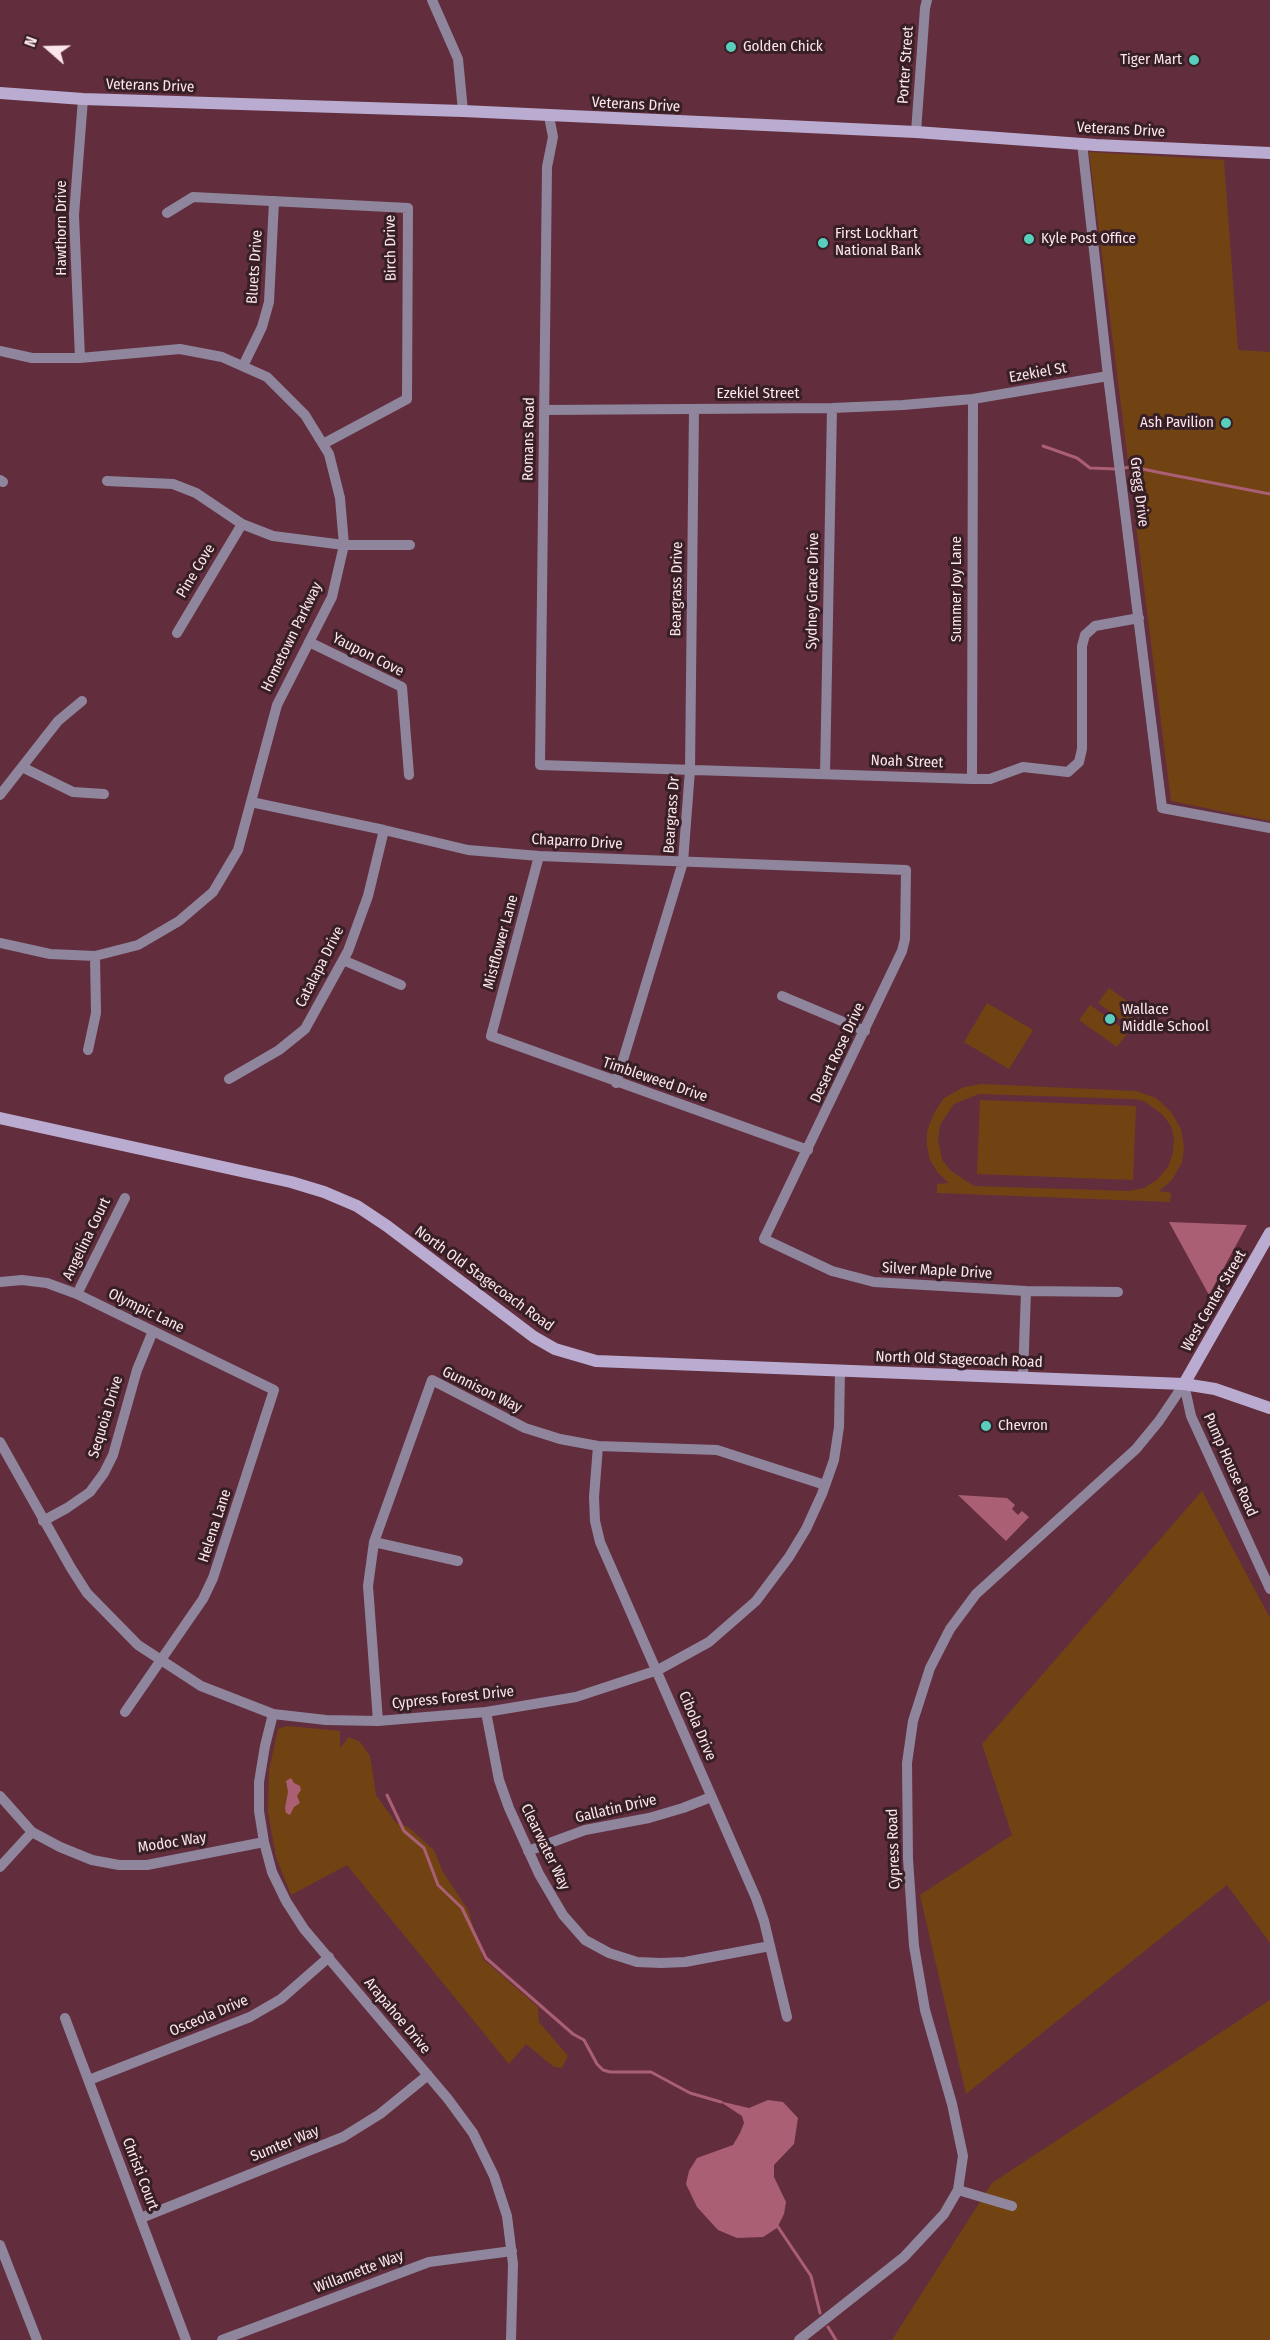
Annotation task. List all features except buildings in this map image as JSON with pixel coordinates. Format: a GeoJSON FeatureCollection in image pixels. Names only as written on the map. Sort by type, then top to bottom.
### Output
{"type":"FeatureCollection","features":[{"type":"Feature","properties":{"kind":"street"},"geometry":{"type":"LineString","coordinates":[[432,0],[458,59],[463,111]]}},
{"type":"Feature","properties":{"kind":"street","name":"Porter Street"},"geometry":{"type":"LineString","coordinates":[[916,132],[927,0]]}},
{"type":"Feature","properties":{"kind":"street","name":"Veterans Drive"},"geometry":{"type":"LineString","coordinates":[[0,93],[83,99],[463,111],[916,132],[1270,153]]}},
{"type":"Feature","properties":{"kind":"street","name":"Hawthorn Drive"},"geometry":{"type":"LineString","coordinates":[[80,358],[74,215],[83,99]]}},
{"type":"Feature","properties":{"kind":"street","name":"Romans Road"},"geometry":{"type":"LineString","coordinates":[[540,765],[547,167],[553,137],[549,116]]}},
{"type":"Feature","properties":{"kind":"street","name":"Gregg Drive"},"geometry":{"type":"LineString","coordinates":[[1082,143],[1108,376],[1162,808],[1270,828]]}},
{"type":"Feature","properties":{"kind":"street","name":"Birch Drive"},"geometry":{"type":"LineString","coordinates":[[167,213],[193,197],[408,208],[407,399],[323,444]]}},
{"type":"Feature","properties":{"kind":"street","name":"Bluets Drive"},"geometry":{"type":"LineString","coordinates":[[243,366],[262,327],[269,302],[274,201]]}},
{"type":"Feature","properties":{"kind":"street","name":"Hometown Parkway"},"geometry":{"type":"LineString","coordinates":[[0,351],[32,358],[80,358],[180,350],[222,357],[267,377],[305,415],[329,454],[340,498],[344,545],[332,597],[277,705],[238,850],[213,892],[178,921],[138,945],[95,956],[50,954],[0,943]]}},
{"type":"Feature","properties":{"kind":"street","name":"Ezekiel St"},"geometry":{"type":"LineString","coordinates":[[973,399],[1108,376]]}},
{"type":"Feature","properties":{"kind":"street","name":"Ezekiel Street"},"geometry":{"type":"LineString","coordinates":[[544,410],[832,408],[973,399]]}},
{"type":"Feature","properties":{"kind":"street","name":"Summer Joy Lane"},"geometry":{"type":"LineString","coordinates":[[972,779],[973,399]]}},
{"type":"Feature","properties":{"kind":"street","name":"Sydney Grace Drive"},"geometry":{"type":"LineString","coordinates":[[825,774],[832,408]]}},
{"type":"Feature","properties":{"kind":"street","name":"Beargrass Drive"},"geometry":{"type":"LineString","coordinates":[[690,770],[694,409]]}},
{"type":"Feature","properties":{"kind":"street"},"geometry":{"type":"LineString","coordinates":[[108,481],[173,484],[196,493],[242,524],[273,536],[344,545],[410,545]]}},
{"type":"Feature","properties":{"kind":"street","name":"Pine Cove"},"geometry":{"type":"LineString","coordinates":[[177,633],[242,524]]}},
{"type":"Feature","properties":{"kind":"street","name":"Noah Street"},"geometry":{"type":"LineString","coordinates":[[540,765],[972,779],[990,778],[1023,767],[1063,773],[1072,771],[1079,762],[1082,749],[1082,646],[1085,635],[1095,626],[1139,618]]}},
{"type":"Feature","properties":{"kind":"street","name":"Yaupon Cove"},"geometry":{"type":"LineString","coordinates":[[309,642],[402,687],[409,775]]}},
{"type":"Feature","properties":{"kind":"street"},"geometry":{"type":"LineString","coordinates":[[0,795],[58,721],[82,701]]}},
{"type":"Feature","properties":{"kind":"street"},"geometry":{"type":"LineString","coordinates":[[22,767],[50,783],[73,792],[104,794]]}},
{"type":"Feature","properties":{"kind":"street","name":"Beargrass Dr"},"geometry":{"type":"LineString","coordinates":[[683,862],[690,770]]}},
{"type":"Feature","properties":{"kind":"street","name":"Chaparro Drive"},"geometry":{"type":"LineString","coordinates":[[251,802],[468,850],[539,856],[906,870]]}},
{"type":"Feature","properties":{"kind":"street","name":"Catalapa Drive"},"geometry":{"type":"LineString","coordinates":[[229,1079],[279,1050],[304,1029],[343,960],[368,896],[384,830]]}},
{"type":"Feature","properties":{"kind":"street","name":"Mistflower Lane"},"geometry":{"type":"LineString","coordinates":[[492,1036],[539,856]]}},
{"type":"Feature","properties":{"kind":"street"},"geometry":{"type":"LineString","coordinates":[[616,1083],[683,862]]}},
{"type":"Feature","properties":{"kind":"street","name":"Desert Rose Drive"},"geometry":{"type":"LineString","coordinates":[[764,1239],[902,951],[906,870]]}},
{"type":"Feature","properties":{"kind":"street"},"geometry":{"type":"LineString","coordinates":[[88,1050],[96,1012],[95,956]]}},
{"type":"Feature","properties":{"kind":"street"},"geometry":{"type":"LineString","coordinates":[[343,960],[401,985]]}},
{"type":"Feature","properties":{"kind":"street"},"geometry":{"type":"LineString","coordinates":[[782,996],[865,1031]]}},
{"type":"Feature","properties":{"kind":"street","name":"Timbleweed Drive"},"geometry":{"type":"LineString","coordinates":[[492,1036],[616,1083],[808,1150]]}},
{"type":"Feature","properties":{"kind":"street","name":"North Old Stagecoach Road"},"geometry":{"type":"LineString","coordinates":[[0,1118],[291,1182],[324,1192],[357,1206],[387,1226],[482,1300],[534,1337],[555,1349],[574,1355],[611,1363],[1184,1384],[1215,1389],[1270,1408]]}},
{"type":"Feature","properties":{"kind":"street","name":"Angelina Court"},"geometry":{"type":"LineString","coordinates":[[77,1294],[125,1198]]}},
{"type":"Feature","properties":{"kind":"street","name":"West Center Street"},"geometry":{"type":"LineString","coordinates":[[1184,1384],[1270,1233]]}},
{"type":"Feature","properties":{"kind":"street","name":"Silver Maple Drive"},"geometry":{"type":"LineString","coordinates":[[764,1239],[832,1271],[874,1282],[1026,1291],[1118,1292]]}},
{"type":"Feature","properties":{"kind":"street","name":"Olympic Lane"},"geometry":{"type":"LineString","coordinates":[[0,1282],[22,1280],[47,1283],[77,1294],[274,1390]]}},
{"type":"Feature","properties":{"kind":"street"},"geometry":{"type":"LineString","coordinates":[[1023,1377],[1026,1291]]}},
{"type":"Feature","properties":{"kind":"street","name":"Sequoia Drive"},"geometry":{"type":"LineString","coordinates":[[44,1521],[90,1492],[104,1473],[113,1455],[137,1370],[153,1331]]}},
{"type":"Feature","properties":{"kind":"street","name":"Cypress Forest Drive"},"geometry":{"type":"LineString","coordinates":[[0,1442],[87,1593],[138,1646],[201,1686],[273,1714],[326,1720],[378,1721],[486,1712],[576,1697],[658,1671],[709,1642],[756,1601],[789,1557],[806,1529],[825,1485],[834,1460],[839,1427],[840,1370]]}},
{"type":"Feature","properties":{"kind":"street","name":"Gunnison Way"},"geometry":{"type":"LineString","coordinates":[[378,1721],[368,1586],[374,1542],[432,1380],[525,1428],[560,1439],[598,1446],[717,1450],[825,1485]]}},
{"type":"Feature","properties":{"kind":"street","name":"Pump House Road"},"geometry":{"type":"LineString","coordinates":[[1184,1384],[1191,1416],[1270,1589]]}},
{"type":"Feature","properties":{"kind":"street","name":"Cypress Road"},"geometry":{"type":"LineString","coordinates":[[799,2340],[904,2257],[944,2214],[958,2190],[963,2156],[952,2104],[925,2010],[913,1937],[908,1859],[907,1763],[913,1721],[930,1668],[950,1629],[976,1594],[1136,1449],[1159,1421],[1184,1384]]}},
{"type":"Feature","properties":{"kind":"street","name":"Helena Lane"},"geometry":{"type":"LineString","coordinates":[[125,1712],[203,1599],[213,1578],[274,1390]]}},
{"type":"Feature","properties":{"kind":"street","name":"Cibola Drive"},"geometry":{"type":"LineString","coordinates":[[598,1446],[594,1497],[595,1521],[600,1542],[756,1898],[787,2017]]}},
{"type":"Feature","properties":{"kind":"street"},"geometry":{"type":"LineString","coordinates":[[374,1542],[458,1561]]}},
{"type":"Feature","properties":{"kind":"street","name":"Clearwater Way"},"geometry":{"type":"LineString","coordinates":[[486,1712],[499,1780],[528,1851],[563,1915],[585,1940],[609,1953],[637,1962],[661,1963],[685,1962],[770,1946]]}},
{"type":"Feature","properties":{"kind":"street","name":"Arapahoe Drive"},"geometry":{"type":"LineString","coordinates":[[273,1714],[259,1782],[259,1811],[272,1872],[286,1901],[304,1929],[428,2075],[473,2133],[494,2176],[507,2216],[512,2251],[513,2295],[510,2340]]}},
{"type":"Feature","properties":{"kind":"street","name":"Modoc Way"},"geometry":{"type":"LineString","coordinates":[[0,1796],[32,1832],[92,1860],[119,1864],[147,1864],[264,1842]]}},
{"type":"Feature","properties":{"kind":"street","name":"Gallatin Drive"},"geometry":{"type":"LineString","coordinates":[[528,1851],[585,1830],[649,1818],[711,1797]]}},
{"type":"Feature","properties":{"kind":"street"},"geometry":{"type":"LineString","coordinates":[[0,1867],[32,1832]]}},
{"type":"Feature","properties":{"kind":"street","name":"Osceola Drive"},"geometry":{"type":"LineString","coordinates":[[89,2080],[250,2017],[281,1999],[329,1957]]}},
{"type":"Feature","properties":{"kind":"street","name":"Christi Court"},"geometry":{"type":"LineString","coordinates":[[65,2018],[186,2340]]}},
{"type":"Feature","properties":{"kind":"street","name":"Sumter Way"},"geometry":{"type":"LineString","coordinates":[[141,2218],[343,2137],[380,2114],[428,2075]]}},
{"type":"Feature","properties":{"kind":"street"},"geometry":{"type":"LineString","coordinates":[[958,2190],[1012,2206]]}},
{"type":"Feature","properties":{"kind":"street"},"geometry":{"type":"LineString","coordinates":[[0,2245],[37,2340]]}},
{"type":"Feature","properties":{"kind":"street","name":"Willamette Way"},"geometry":{"type":"LineString","coordinates":[[222,2340],[429,2262],[512,2251]]}},
{"type":"Feature","properties":{"kind":"shaded area"},"geometry":{"type":"Polygon","coordinates":[[[1089,152],[1224,160],[1238,350],[1270,352],[1270,821],[1171,801],[1089,152]]]}},
{"type":"Feature","properties":{"kind":"shaded area"},"geometry":{"type":"Polygon","coordinates":[[[1109,988],[1138,1009],[1127,1024],[1098,1003],[1109,988]]]}},
{"type":"Feature","properties":{"kind":"shaded area"},"geometry":{"type":"Polygon","coordinates":[[[987,1003],[1033,1030],[1009,1069],[964,1042],[987,1003]]]}},
{"type":"Feature","properties":{"kind":"shaded area"},"geometry":{"type":"Polygon","coordinates":[[[1090,1005],[1128,1032],[1117,1047],[1079,1020],[1090,1005]]]}},
{"type":"Feature","properties":{"kind":"shaded area"},"geometry":{"type":"Polygon","coordinates":[[[981,1084],[1136,1091],[1156,1098],[1171,1112],[1181,1129],[1184,1148],[1182,1162],[1172,1180],[1159,1191],[1171,1193],[1170,1202],[937,1193],[937,1184],[949,1183],[938,1173],[930,1160],[927,1131],[934,1113],[944,1098],[964,1087],[981,1084]],[[979,1094],[954,1104],[940,1125],[938,1139],[942,1160],[951,1171],[974,1186],[1129,1191],[1144,1188],[1157,1180],[1168,1167],[1173,1153],[1174,1138],[1171,1126],[1163,1115],[1144,1101],[979,1094]]]}},
{"type":"Feature","properties":{"kind":"shaded area"},"geometry":{"type":"Polygon","coordinates":[[[980,1100],[1136,1106],[1133,1180],[977,1174],[980,1100]]]}},
{"type":"Feature","properties":{"kind":"shaded area"},"geometry":{"type":"Polygon","coordinates":[[[1169,1222],[1247,1225],[1209,1295],[1169,1222]]]}},
{"type":"Feature","properties":{"kind":"shaded area"},"geometry":{"type":"Polygon","coordinates":[[[1202,1491],[1270,1618],[1270,1943],[1227,1885],[966,2094],[920,1895],[1012,1835],[982,1744],[1202,1491]]]}},
{"type":"Feature","properties":{"kind":"shaded area"},"geometry":{"type":"Polygon","coordinates":[[[958,1495],[1007,1498],[1015,1505],[1012,1509],[1018,1515],[1022,1511],[1029,1517],[1006,1541],[958,1495]]]}},
{"type":"Feature","properties":{"kind":"shaded area"},"geometry":{"type":"Polygon","coordinates":[[[287,1726],[340,1731],[340,1748],[349,1737],[360,1742],[370,1756],[376,1795],[396,1823],[408,1827],[434,1850],[443,1872],[468,1910],[483,1959],[538,2007],[539,2022],[568,2056],[562,2068],[554,2067],[526,2044],[509,2064],[347,1865],[291,1895],[276,1857],[268,1812],[269,1770],[278,1729],[287,1726]]]}},
{"type":"Feature","properties":{"kind":"shaded area"},"geometry":{"type":"Polygon","coordinates":[[[291,1778],[301,1790],[297,1796],[300,1803],[294,1807],[290,1815],[286,1813],[285,1808],[288,1792],[286,1781],[291,1778]]]}},
{"type":"Feature","properties":{"kind":"shaded area"},"geometry":{"type":"Polygon","coordinates":[[[1270,2000],[1270,2340],[892,2340],[992,2183],[1270,2000]]]}},
{"type":"Feature","properties":{"kind":"shaded area"},"geometry":{"type":"Polygon","coordinates":[[[768,2100],[783,2102],[798,2118],[794,2144],[774,2165],[774,2177],[786,2202],[784,2214],[777,2228],[763,2237],[737,2238],[718,2230],[697,2207],[686,2184],[689,2171],[697,2158],[733,2145],[744,2123],[742,2116],[719,2101],[749,2108],[768,2100]]]}},
{"type":"Feature","properties":{"kind":"waterway"},"geometry":{"type":"LineString","coordinates":[[1043,446],[1077,458],[1090,468],[1117,469]]}},
{"type":"Feature","properties":{"kind":"waterway"},"geometry":{"type":"LineString","coordinates":[[1123,468],[1133,467],[1270,494]]}},
{"type":"Feature","properties":{"kind":"waterway"},"geometry":{"type":"LineString","coordinates":[[387,1795],[404,1831],[424,1848],[438,1885],[462,1908],[486,1958],[573,2034],[584,2040],[597,2064],[603,2070],[651,2072],[690,2093],[721,2102]]}},
{"type":"Feature","properties":{"kind":"waterway"},"geometry":{"type":"LineString","coordinates":[[776,2224],[811,2276],[820,2313]]}},
{"type":"Feature","properties":{"kind":"waterway"},"geometry":{"type":"LineString","coordinates":[[828,2327],[836,2340]]}},
{"type":"Feature","properties":{"kind":"place","name":"Golden Chick"},"geometry":{"type":"Point","coordinates":[731,47]}},
{"type":"Feature","properties":{"kind":"place","name":"Tiger Mart"},"geometry":{"type":"Point","coordinates":[1194,60]}},
{"type":"Feature","properties":{"kind":"place","name":"Kyle Post Office"},"geometry":{"type":"Point","coordinates":[1029,239]}},
{"type":"Feature","properties":{"kind":"place","name":"First Lockhart National Bank"},"geometry":{"type":"Point","coordinates":[823,243]}},
{"type":"Feature","properties":{"kind":"place","name":"Ash Pavilion"},"geometry":{"type":"Point","coordinates":[1226,423]}},
{"type":"Feature","properties":{"kind":"place","name":"Wallace Middle School"},"geometry":{"type":"Point","coordinates":[1110,1019]}},
{"type":"Feature","properties":{"kind":"place","name":"Chevron"},"geometry":{"type":"Point","coordinates":[986,1426]}}]}
